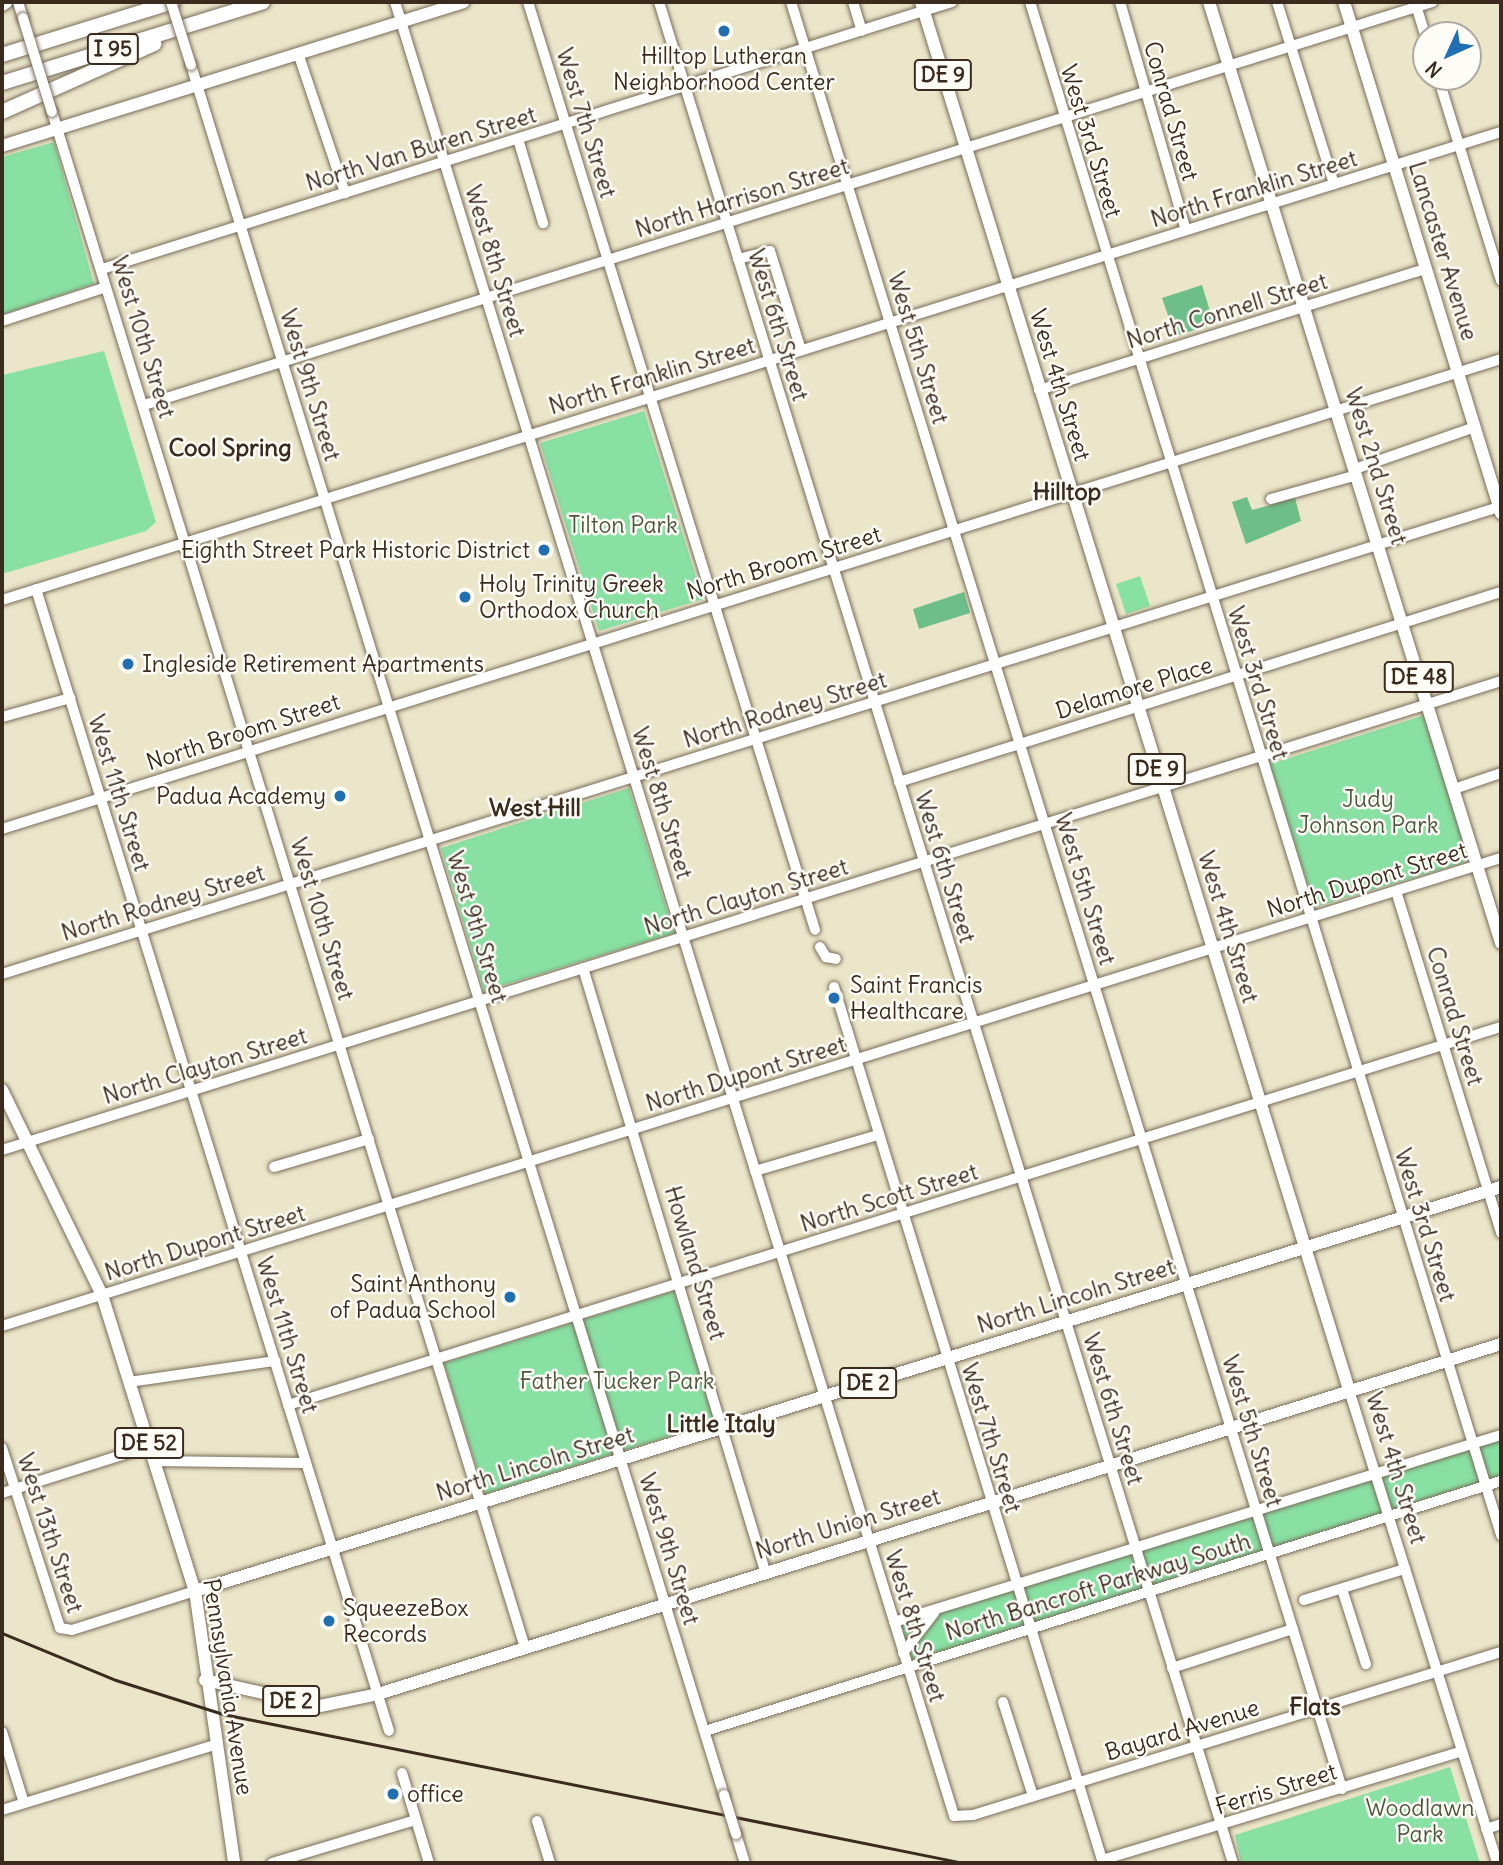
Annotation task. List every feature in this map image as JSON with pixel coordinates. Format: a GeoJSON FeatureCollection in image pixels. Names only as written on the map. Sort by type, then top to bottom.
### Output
{"type":"FeatureCollection","features":[{"type":"Feature","properties":{"kind":"highway","name":"I 95"},"geometry":{"type":"LineString","coordinates":[[2,55],[172,2]]}},
{"type":"Feature","properties":{"kind":"highway","name":"I 95"},"geometry":{"type":"LineString","coordinates":[[2,83],[263,2]]}},
{"type":"Feature","properties":{"kind":"highway"},"geometry":{"type":"LineString","coordinates":[[2,112],[223,14]]}},
{"type":"Feature","properties":{"kind":"main road"},"geometry":{"type":"LineString","coordinates":[[2,146],[464,2]]}},
{"type":"Feature","properties":{"kind":"main road","name":"West 2nd Street"},"geometry":{"type":"LineString","coordinates":[[1209,2],[1501,943]]}},
{"type":"Feature","properties":{"kind":"main road","name":"Lancaster Avenue"},"geometry":{"type":"LineString","coordinates":[[1344,2],[1500,510]]}},
{"type":"Feature","properties":{"kind":"main road","name":"West 4th Street"},"geometry":{"type":"LineString","coordinates":[[922,6],[1349,1390]]}},
{"type":"Feature","properties":{"kind":"main road","name":"Pennsylvania Avenue"},"geometry":{"type":"LineString","coordinates":[[2,1090],[102,1295],[195,1591],[205,1680],[234,1863]]}},
{"type":"Feature","properties":{"kind":"main road","name":"North Lincoln Street"},"geometry":{"type":"LineString","coordinates":[[195,1591],[1495,1189]]}},
{"type":"Feature","properties":{"kind":"main road","name":"North Union Street"},"geometry":{"type":"LineString","coordinates":[[205,1680],[320,1706],[378,1695],[765,1571],[1501,1344]]}},
{"type":"Feature","properties":{"kind":"street","name":"West 10th Street"},"geometry":{"type":"LineString","coordinates":[[18,2],[525,1648]]}},
{"type":"Feature","properties":{"kind":"street","name":"West 9th Street"},"geometry":{"type":"LineString","coordinates":[[172,2],[745,1863]]}},
{"type":"Feature","properties":{"kind":"street","name":"West 7th Street"},"geometry":{"type":"LineString","coordinates":[[528,2],[815,930]]}},
{"type":"Feature","properties":{"kind":"street","name":"West 6th Street"},"geometry":{"type":"LineString","coordinates":[[659,2],[1233,1863]]}},
{"type":"Feature","properties":{"kind":"street","name":"West 5th Street"},"geometry":{"type":"LineString","coordinates":[[792,2],[1342,1788]]}},
{"type":"Feature","properties":{"kind":"street"},"geometry":{"type":"LineString","coordinates":[[853,2],[862,31]]}},
{"type":"Feature","properties":{"kind":"street","name":"North Van Buren Street"},"geometry":{"type":"LineString","coordinates":[[102,269],[862,31],[922,6],[952,2]]}},
{"type":"Feature","properties":{"kind":"street","name":"West 3rd Street"},"geometry":{"type":"LineString","coordinates":[[1030,2],[1063,118],[1501,1535]]}},
{"type":"Feature","properties":{"kind":"street","name":"Conrad Street"},"geometry":{"type":"LineString","coordinates":[[1120,2],[1186,230]]}},
{"type":"Feature","properties":{"kind":"street"},"geometry":{"type":"LineString","coordinates":[[1277,2],[1334,184]]}},
{"type":"Feature","properties":{"kind":"street","name":"North Harrison Street"},"geometry":{"type":"LineString","coordinates":[[144,405],[1229,66],[1416,4],[1432,2]]}},
{"type":"Feature","properties":{"kind":"street","name":"West 8th Street"},"geometry":{"type":"LineString","coordinates":[[395,4],[954,1816]]}},
{"type":"Feature","properties":{"kind":"street"},"geometry":{"type":"LineString","coordinates":[[1416,4],[1421,21]]}},
{"type":"Feature","properties":{"kind":"street"},"geometry":{"type":"LineString","coordinates":[[298,53],[345,193]]}},
{"type":"Feature","properties":{"kind":"street"},"geometry":{"type":"LineString","coordinates":[[1443,91],[1501,280]]}},
{"type":"Feature","properties":{"kind":"street","name":"North Franklin Street"},"geometry":{"type":"LineString","coordinates":[[2,600],[1501,132]]}},
{"type":"Feature","properties":{"kind":"street"},"geometry":{"type":"LineString","coordinates":[[517,139],[543,223]]}},
{"type":"Feature","properties":{"kind":"street"},"geometry":{"type":"LineString","coordinates":[[738,260],[770,251],[801,350]]}},
{"type":"Feature","properties":{"kind":"street","name":"North Connell Street"},"geometry":{"type":"LineString","coordinates":[[1039,390],[1426,269]]}},
{"type":"Feature","properties":{"kind":"street"},"geometry":{"type":"LineString","coordinates":[[2,321],[106,287]]}},
{"type":"Feature","properties":{"kind":"street","name":"North Broom Street"},"geometry":{"type":"LineString","coordinates":[[2,829],[1501,359]]}},
{"type":"Feature","properties":{"kind":"street"},"geometry":{"type":"LineString","coordinates":[[1271,499],[1356,472],[1475,427]]}},
{"type":"Feature","properties":{"kind":"street","name":"North Rodney Street"},"geometry":{"type":"LineString","coordinates":[[2,974],[1113,627],[1500,510]]}},
{"type":"Feature","properties":{"kind":"street","name":"West 11th Street"},"geometry":{"type":"LineString","coordinates":[[36,589],[389,1731]]}},
{"type":"Feature","properties":{"kind":"street","name":"Delamore Place"},"geometry":{"type":"LineString","coordinates":[[899,782],[1501,592]]}},
{"type":"Feature","properties":{"kind":"street","name":"North Clayton Street"},"geometry":{"type":"LineString","coordinates":[[2,1150],[1501,681]]}},
{"type":"Feature","properties":{"kind":"street"},"geometry":{"type":"LineString","coordinates":[[2,717],[69,698]]}},
{"type":"Feature","properties":{"kind":"street"},"geometry":{"type":"LineString","coordinates":[[1454,789],[1501,773]]}},
{"type":"Feature","properties":{"kind":"street","name":"North Dupont Street"},"geometry":{"type":"LineString","coordinates":[[2,1326],[1501,858]]}},
{"type":"Feature","properties":{"kind":"street","name":"Conrad Street"},"geometry":{"type":"LineString","coordinates":[[1396,891],[1444,1045],[1495,1189],[1501,1233]]}},
{"type":"Feature","properties":{"kind":"street"},"geometry":{"type":"LineString","coordinates":[[820,947],[826,957],[836,959]]}},
{"type":"Feature","properties":{"kind":"street","name":"Howland Street"},"geometry":{"type":"LineString","coordinates":[[583,968],[725,1428],[765,1571]]}},
{"type":"Feature","properties":{"kind":"street","name":"West 7th Street"},"geometry":{"type":"LineString","coordinates":[[834,987],[877,1135],[1102,1860]]}},
{"type":"Feature","properties":{"kind":"street","name":"North Scott Street"},"geometry":{"type":"LineString","coordinates":[[288,1405],[1501,1027]]}},
{"type":"Feature","properties":{"kind":"street"},"geometry":{"type":"LineString","coordinates":[[755,1171],[877,1135]]}},
{"type":"Feature","properties":{"kind":"street"},"geometry":{"type":"LineString","coordinates":[[274,1167],[369,1139]]}},
{"type":"Feature","properties":{"kind":"street"},"geometry":{"type":"LineString","coordinates":[[130,1382],[275,1361]]}},
{"type":"Feature","properties":{"kind":"street","name":"West 4th Street"},"geometry":{"type":"LineString","coordinates":[[1349,1390],[1497,1863]]}},
{"type":"Feature","properties":{"kind":"street","name":"North Bancroft Parkway South"},"geometry":{"type":"LineString","coordinates":[[894,1622],[934,1612],[1016,1584],[1501,1435]]}},
{"type":"Feature","properties":{"kind":"street"},"geometry":{"type":"LineString","coordinates":[[2,1493],[150,1447]]}},
{"type":"Feature","properties":{"kind":"street","name":"West 13th Street"},"geometry":{"type":"LineString","coordinates":[[2,1448],[56,1622],[62,1630]]}},
{"type":"Feature","properties":{"kind":"street"},"geometry":{"type":"LineString","coordinates":[[154,1461],[306,1463]]}},
{"type":"Feature","properties":{"kind":"street","name":"North Bancroft Parkway South"},"geometry":{"type":"LineString","coordinates":[[705,1731],[1501,1481]]}},
{"type":"Feature","properties":{"kind":"street"},"geometry":{"type":"LineString","coordinates":[[1304,1600],[1405,1569]]}},
{"type":"Feature","properties":{"kind":"street"},"geometry":{"type":"LineString","coordinates":[[1342,1589],[1366,1664]]}},
{"type":"Feature","properties":{"kind":"street","name":"North Lincoln Street"},"geometry":{"type":"LineString","coordinates":[[62,1630],[195,1591]]}},
{"type":"Feature","properties":{"kind":"street","name":"North Bancroft Parkway South"},"geometry":{"type":"LineString","coordinates":[[903,1653],[934,1612]]}},
{"type":"Feature","properties":{"kind":"street"},"geometry":{"type":"LineString","coordinates":[[1172,1668],[1293,1629]]}},
{"type":"Feature","properties":{"kind":"street","name":"Bayard Avenue"},"geometry":{"type":"LineString","coordinates":[[954,1816],[1077,1783],[1501,1652]]}},
{"type":"Feature","properties":{"kind":"street"},"geometry":{"type":"LineString","coordinates":[[1003,1702],[1033,1796]]}},
{"type":"Feature","properties":{"kind":"street"},"geometry":{"type":"LineString","coordinates":[[2,1732],[23,1803]]}},
{"type":"Feature","properties":{"kind":"street"},"geometry":{"type":"LineString","coordinates":[[2,1810],[215,1745]]}},
{"type":"Feature","properties":{"kind":"street","name":"Ferris Street"},"geometry":{"type":"LineString","coordinates":[[1102,1860],[1462,1751]]}},
{"type":"Feature","properties":{"kind":"street"},"geometry":{"type":"LineString","coordinates":[[402,1773],[429,1863]]}},
{"type":"Feature","properties":{"kind":"street"},"geometry":{"type":"LineString","coordinates":[[272,1863],[415,1820]]}},
{"type":"Feature","properties":{"kind":"street"},"geometry":{"type":"LineString","coordinates":[[537,1821],[550,1863]]}},
{"type":"Feature","properties":{"kind":"street"},"geometry":{"type":"LineString","coordinates":[[1486,1829],[1501,1824]]}},
{"type":"Feature","properties":{"kind":"green space"},"geometry":{"type":"Polygon","coordinates":[[[54,142],[94,284],[2,315],[2,157],[54,142]]]}},
{"type":"Feature","properties":{"kind":"green space"},"geometry":{"type":"Polygon","coordinates":[[[1202,285],[1214,324],[1175,336],[1162,298],[1202,285]]]}},
{"type":"Feature","properties":{"kind":"green space"},"geometry":{"type":"Polygon","coordinates":[[[104,351],[156,522],[146,531],[2,574],[2,375],[104,351]]]}},
{"type":"Feature","properties":{"kind":"green space","name":"Tilton Park"},"geometry":{"type":"Polygon","coordinates":[[[644,411],[703,599],[599,631],[540,443],[644,411]]]}},
{"type":"Feature","properties":{"kind":"green space"},"geometry":{"type":"Polygon","coordinates":[[[1247,497],[1252,510],[1295,498],[1301,521],[1246,544],[1232,502],[1247,497]]]}},
{"type":"Feature","properties":{"kind":"green space"},"geometry":{"type":"Polygon","coordinates":[[[1140,576],[1150,606],[1126,614],[1116,584],[1140,576]]]}},
{"type":"Feature","properties":{"kind":"green space"},"geometry":{"type":"Polygon","coordinates":[[[964,592],[970,613],[919,629],[913,609],[964,592]]]}},
{"type":"Feature","properties":{"kind":"green space","name":"Judy Johnson Park"},"geometry":{"type":"Polygon","coordinates":[[[1425,715],[1469,857],[1463,863],[1315,907],[1270,764],[1425,715]]]}},
{"type":"Feature","properties":{"kind":"green space"},"geometry":{"type":"Polygon","coordinates":[[[629,788],[674,933],[484,991],[441,848],[629,788]]]}},
{"type":"Feature","properties":{"kind":"green space","name":"Father Tucker Park"},"geometry":{"type":"Polygon","coordinates":[[[674,1291],[715,1422],[485,1494],[444,1363],[674,1291]]]}},
{"type":"Feature","properties":{"kind":"green space"},"geometry":{"type":"Polygon","coordinates":[[[1501,1435],[1501,1481],[907,1667],[894,1622],[1501,1435]]]}},
{"type":"Feature","properties":{"kind":"green space","name":"Woodlawn Park"},"geometry":{"type":"Polygon","coordinates":[[[1450,1767],[1480,1863],[1241,1863],[1235,1835],[1450,1767]]]}},
{"type":"Feature","properties":{"kind":"railway"},"geometry":{"type":"LineString","coordinates":[[2,1633],[116,1680],[223,1714],[964,1863]]}},
{"type":"Feature","properties":{"kind":"place","name":"Hilltop Lutheran Neighborhood Center"},"geometry":{"type":"Point","coordinates":[724,31]}},
{"type":"Feature","properties":{"kind":"place","name":"Eighth Street Park Historic District"},"geometry":{"type":"Point","coordinates":[544,550]}},
{"type":"Feature","properties":{"kind":"place","name":"Holy Trinity Greek Orthodox Church"},"geometry":{"type":"Point","coordinates":[465,597]}},
{"type":"Feature","properties":{"kind":"place","name":"Ingleside Retirement Apartments"},"geometry":{"type":"Point","coordinates":[128,664]}},
{"type":"Feature","properties":{"kind":"place","name":"Padua Academy"},"geometry":{"type":"Point","coordinates":[340,796]}},
{"type":"Feature","properties":{"kind":"place","name":"Saint Francis Healthcare"},"geometry":{"type":"Point","coordinates":[834,998]}},
{"type":"Feature","properties":{"kind":"place","name":"Saint Anthony of Padua School"},"geometry":{"type":"Point","coordinates":[510,1297]}},
{"type":"Feature","properties":{"kind":"place","name":"SqueezeBox Records"},"geometry":{"type":"Point","coordinates":[329,1621]}},
{"type":"Feature","properties":{"kind":"place","name":"office"},"geometry":{"type":"Point","coordinates":[393,1794]}},
{"type":"Feature","properties":{"kind":"district","name":"Cool Spring"},"geometry":{"type":"Point","coordinates":[230,448]}},
{"type":"Feature","properties":{"kind":"district","name":"Hilltop"},"geometry":{"type":"Point","coordinates":[1067,492]}},
{"type":"Feature","properties":{"kind":"district","name":"West Hill"},"geometry":{"type":"Point","coordinates":[535,808]}},
{"type":"Feature","properties":{"kind":"district","name":"Little Italy"},"geometry":{"type":"Point","coordinates":[721,1424]}},
{"type":"Feature","properties":{"kind":"district","name":"Flats"},"geometry":{"type":"Point","coordinates":[1315,1707]}}]}
